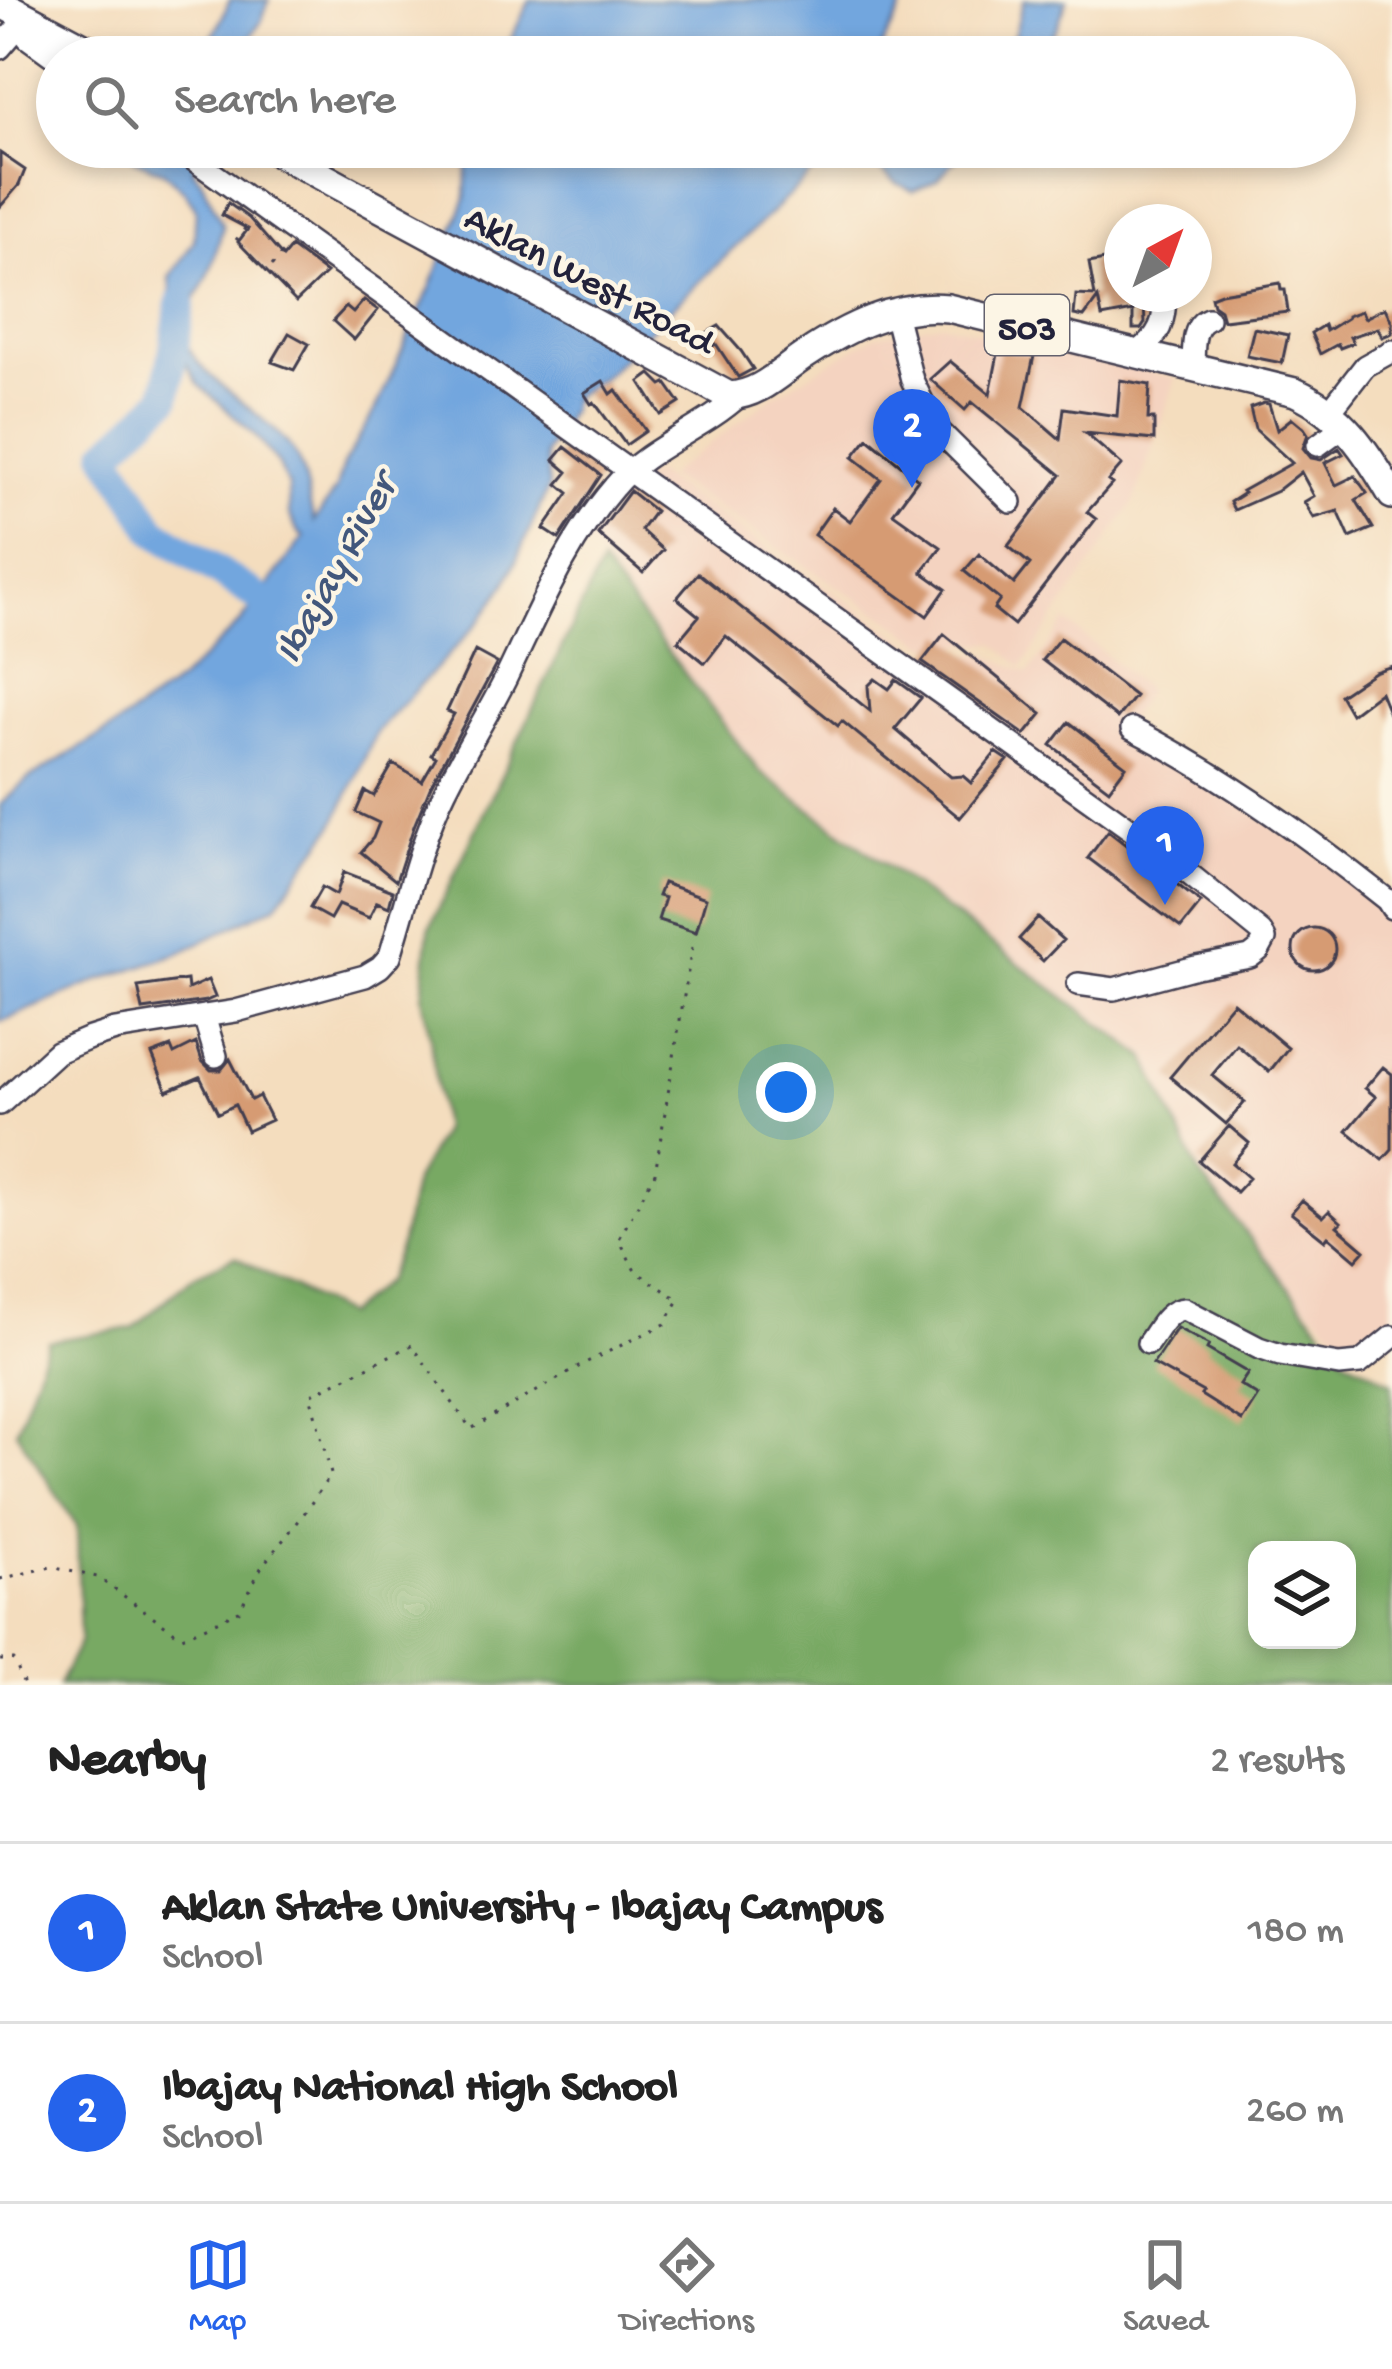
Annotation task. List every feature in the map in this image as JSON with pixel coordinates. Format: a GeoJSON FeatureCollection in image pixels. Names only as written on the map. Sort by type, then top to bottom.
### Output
{"type":"FeatureCollection","features":[{"type":"Feature","properties":{"kind":"main road"},"geometry":{"type":"LineString","coordinates":[[13,9],[63,36]]}},
{"type":"Feature","properties":{"kind":"main road","name":"Aklan West Road"},"geometry":{"type":"LineString","coordinates":[[307,168],[729,396],[756,390],[860,322],[918,307],[948,308],[1295,392],[1337,418],[1373,462],[1392,495]]}},
{"type":"Feature","properties":{"kind":"street"},"geometry":{"type":"LineString","coordinates":[[0,48],[13,9]]}},
{"type":"Feature","properties":{"kind":"street"},"geometry":{"type":"LineString","coordinates":[[13,9],[36,44]]}},
{"type":"Feature","properties":{"kind":"street"},"geometry":{"type":"LineString","coordinates":[[205,168],[1157,848],[1265,939],[1250,958],[1114,989],[1078,984]]}},
{"type":"Feature","properties":{"kind":"street"},"geometry":{"type":"LineString","coordinates":[[1137,353],[1162,326],[1165,312]]}},
{"type":"Feature","properties":{"kind":"street"},"geometry":{"type":"LineString","coordinates":[[895,313],[912,380],[934,426],[1011,502]]}},
{"type":"Feature","properties":{"kind":"street"},"geometry":{"type":"LineString","coordinates":[[1193,367],[1197,328],[1208,319]]}},
{"type":"Feature","properties":{"kind":"street"},"geometry":{"type":"LineString","coordinates":[[1318,445],[1365,366],[1392,351]]}},
{"type":"Feature","properties":{"kind":"street"},"geometry":{"type":"LineString","coordinates":[[0,1104],[58,1052],[87,1039],[115,1030],[236,1011],[365,976],[380,967],[390,956],[445,791],[549,586],[592,516],[629,472],[717,416],[739,396]]}},
{"type":"Feature","properties":{"kind":"street"},"geometry":{"type":"LineString","coordinates":[[1132,729],[1181,754],[1339,862],[1392,908]]}},
{"type":"Feature","properties":{"kind":"street"},"geometry":{"type":"LineString","coordinates":[[204,1016],[216,1056]]}},
{"type":"Feature","properties":{"kind":"street"},"geometry":{"type":"LineString","coordinates":[[1148,1343],[1177,1309],[1259,1348],[1339,1365],[1360,1363],[1392,1336]]}},
{"type":"Feature","properties":{"kind":"path"},"geometry":{"type":"LineString","coordinates":[[236,240],[261,208]]}},
{"type":"Feature","properties":{"kind":"path"},"geometry":{"type":"LineString","coordinates":[[272,266],[297,233]]}},
{"type":"Feature","properties":{"kind":"path"},"geometry":{"type":"LineString","coordinates":[[0,1580],[50,1567],[97,1577],[182,1636],[239,1611],[262,1566],[332,1474],[310,1395],[412,1345],[471,1430],[589,1361],[665,1324],[679,1300],[635,1271],[619,1239],[655,1173],[692,947]]}},
{"type":"Feature","properties":{"kind":"path"},"geometry":{"type":"LineString","coordinates":[[0,1660],[14,1660],[24,1685]]}},
{"type":"Feature","properties":{"kind":"shaded area"},"geometry":{"type":"Polygon","coordinates":[[[941,323],[1176,378],[1135,500],[1022,667],[995,643],[929,646],[667,476],[775,395],[875,336],[941,323]]]}},
{"type":"Feature","properties":{"kind":"shaded area"},"geometry":{"type":"Polygon","coordinates":[[[656,474],[928,654],[987,655],[1029,673],[1066,621],[1147,690],[1123,728],[1386,901],[1392,910],[1392,1320],[1346,1341],[1294,1294],[1199,1173],[1145,1057],[760,772],[586,539],[630,481],[656,474]]]}},
{"type":"Feature","properties":{"kind":"green space"},"geometry":{"type":"Polygon","coordinates":[[[601,564],[760,772],[1145,1057],[1199,1173],[1344,1357],[1392,1382],[1392,1685],[58,1685],[80,1641],[77,1526],[16,1431],[48,1341],[133,1328],[195,1275],[235,1257],[345,1315],[386,1281],[401,1243],[414,1181],[442,1130],[422,997],[429,929],[601,564]]]}},
{"type":"Feature","properties":{"kind":"water"},"geometry":{"type":"Polygon","coordinates":[[[230,0],[269,0],[251,36],[212,36],[230,0]]]}},
{"type":"Feature","properties":{"kind":"water"},"geometry":{"type":"Polygon","coordinates":[[[530,0],[903,0],[887,36],[512,36],[530,0]]]}},
{"type":"Feature","properties":{"kind":"water"},"geometry":{"type":"Polygon","coordinates":[[[1024,0],[1067,0],[1051,36],[1014,36],[1024,0]]]}},
{"type":"Feature","properties":{"kind":"water","name":"Ibajay River"},"geometry":{"type":"Polygon","coordinates":[[[154,168],[193,168],[223,226],[209,274],[186,316],[188,346],[212,377],[293,451],[314,522],[377,407],[430,288],[466,198],[467,168],[816,168],[610,371],[573,397],[545,454],[549,486],[506,584],[479,622],[377,731],[333,827],[276,905],[179,953],[0,1022],[0,805],[28,779],[115,727],[179,681],[241,622],[304,537],[289,514],[288,486],[278,463],[253,433],[198,384],[170,333],[170,277],[194,241],[196,209],[164,172],[154,168]]]}},
{"type":"Feature","properties":{"kind":"water"},"geometry":{"type":"Polygon","coordinates":[[[879,168],[948,168],[937,180],[913,191],[879,168]]]}},
{"type":"Feature","properties":{"kind":"building"},"geometry":{"type":"Polygon","coordinates":[[[0,153],[25,170],[0,207],[0,153]]]}},
{"type":"Feature","properties":{"kind":"building"},"geometry":{"type":"Polygon","coordinates":[[[228,203],[249,218],[283,257],[291,247],[326,273],[296,302],[238,242],[248,229],[222,215],[228,203]]]}},
{"type":"Feature","properties":{"kind":"building"},"geometry":{"type":"Polygon","coordinates":[[[1104,260],[1104,312],[1128,312],[1102,317],[1098,298],[1084,317],[1074,315],[1076,295],[1095,296],[1089,263],[1104,260]]]}},
{"type":"Feature","properties":{"kind":"building"},"geometry":{"type":"Polygon","coordinates":[[[1280,283],[1288,312],[1223,320],[1212,301],[1221,293],[1280,283]]]}},
{"type":"Feature","properties":{"kind":"building"},"geometry":{"type":"Polygon","coordinates":[[[364,300],[378,310],[354,340],[333,321],[346,307],[353,313],[364,300]]]}},
{"type":"Feature","properties":{"kind":"building"},"geometry":{"type":"Polygon","coordinates":[[[1385,308],[1392,333],[1382,337],[1378,328],[1320,354],[1311,333],[1324,325],[1326,331],[1361,311],[1365,318],[1385,308]]]}},
{"type":"Feature","properties":{"kind":"building"},"geometry":{"type":"Polygon","coordinates":[[[1133,312],[1144,312],[1141,329],[1133,329],[1133,312]]]}},
{"type":"Feature","properties":{"kind":"building"},"geometry":{"type":"Polygon","coordinates":[[[719,326],[753,369],[738,377],[716,344],[706,350],[699,337],[719,326]]]}},
{"type":"Feature","properties":{"kind":"building"},"geometry":{"type":"Polygon","coordinates":[[[1254,328],[1288,335],[1282,363],[1247,356],[1254,328]]]}},
{"type":"Feature","properties":{"kind":"building"},"geometry":{"type":"Polygon","coordinates":[[[289,333],[309,344],[294,370],[272,362],[289,333]]]}},
{"type":"Feature","properties":{"kind":"building"},"geometry":{"type":"Polygon","coordinates":[[[999,349],[1034,356],[1023,407],[1060,439],[1064,408],[1117,416],[1120,380],[1150,385],[1148,419],[1154,419],[1154,440],[1085,433],[1122,465],[1087,512],[1096,519],[1014,625],[994,609],[1000,600],[964,571],[979,554],[1014,584],[1030,564],[1008,546],[1061,475],[972,402],[965,410],[930,379],[950,361],[990,394],[999,349]]]}},
{"type":"Feature","properties":{"kind":"building"},"geometry":{"type":"Polygon","coordinates":[[[651,374],[662,385],[666,383],[680,403],[661,415],[640,382],[651,374]]]}},
{"type":"Feature","properties":{"kind":"building"},"geometry":{"type":"Polygon","coordinates":[[[603,381],[611,394],[616,390],[646,431],[626,445],[584,393],[603,381]]]}},
{"type":"Feature","properties":{"kind":"building"},"geometry":{"type":"Polygon","coordinates":[[[1269,404],[1277,430],[1292,418],[1304,428],[1308,434],[1303,448],[1311,458],[1321,460],[1339,448],[1343,454],[1325,463],[1336,485],[1355,476],[1367,493],[1356,500],[1373,528],[1350,538],[1338,511],[1314,518],[1304,502],[1314,496],[1301,472],[1277,491],[1234,510],[1230,502],[1242,491],[1292,463],[1255,429],[1250,408],[1269,404]]]}},
{"type":"Feature","properties":{"kind":"building"},"geometry":{"type":"Polygon","coordinates":[[[868,438],[918,479],[893,513],[941,547],[922,572],[946,589],[927,616],[814,535],[833,508],[850,521],[881,479],[853,457],[868,438]]]}},
{"type":"Feature","properties":{"kind":"building"},"geometry":{"type":"Polygon","coordinates":[[[565,447],[601,475],[559,539],[544,529],[569,493],[558,484],[568,472],[554,460],[565,447]]]}},
{"type":"Feature","properties":{"kind":"building"},"geometry":{"type":"Polygon","coordinates":[[[630,491],[655,511],[641,530],[663,550],[643,573],[598,534],[630,491]]]}},
{"type":"Feature","properties":{"kind":"building"},"geometry":{"type":"Polygon","coordinates":[[[698,573],[870,711],[868,686],[875,679],[889,689],[896,680],[921,698],[895,729],[951,777],[963,776],[971,783],[996,752],[1008,760],[960,818],[842,721],[838,726],[726,636],[705,663],[678,641],[699,616],[677,598],[698,573]]]}},
{"type":"Feature","properties":{"kind":"building"},"geometry":{"type":"Polygon","coordinates":[[[944,634],[1042,714],[1025,735],[922,662],[944,634]]]}},
{"type":"Feature","properties":{"kind":"building"},"geometry":{"type":"Polygon","coordinates":[[[1060,638],[1135,696],[1117,718],[1042,660],[1060,638]]]}},
{"type":"Feature","properties":{"kind":"building"},"geometry":{"type":"Polygon","coordinates":[[[475,651],[497,663],[431,785],[396,881],[361,852],[379,823],[356,812],[365,791],[374,796],[393,764],[422,781],[454,714],[447,711],[475,651]]]}},
{"type":"Feature","properties":{"kind":"building"},"geometry":{"type":"Polygon","coordinates":[[[1392,666],[1392,721],[1380,692],[1351,714],[1340,695],[1392,666]]]}},
{"type":"Feature","properties":{"kind":"building"},"geometry":{"type":"Polygon","coordinates":[[[1069,722],[1126,766],[1109,789],[1051,745],[1069,722]]]}},
{"type":"Feature","properties":{"kind":"building"},"geometry":{"type":"Polygon","coordinates":[[[1108,831],[1201,903],[1181,928],[1088,858],[1108,831]]]}},
{"type":"Feature","properties":{"kind":"building"},"geometry":{"type":"Polygon","coordinates":[[[344,872],[393,891],[389,907],[377,902],[369,918],[338,905],[330,919],[310,908],[322,887],[336,895],[344,872]]]}},
{"type":"Feature","properties":{"kind":"building"},"geometry":{"type":"Polygon","coordinates":[[[663,883],[706,898],[696,932],[658,920],[665,898],[658,896],[663,883]]]}},
{"type":"Feature","properties":{"kind":"building"},"geometry":{"type":"Polygon","coordinates":[[[1038,918],[1063,940],[1043,961],[1019,939],[1038,918]]]}},
{"type":"Feature","properties":{"kind":"building"},"geometry":{"type":"Polygon","coordinates":[[[1314,928],[1329,934],[1335,949],[1329,964],[1314,970],[1299,964],[1293,949],[1299,934],[1314,928]]]}},
{"type":"Feature","properties":{"kind":"building"},"geometry":{"type":"Polygon","coordinates":[[[187,980],[188,989],[208,980],[215,997],[143,1010],[138,987],[187,980]]]}},
{"type":"Feature","properties":{"kind":"building"},"geometry":{"type":"Polygon","coordinates":[[[1233,1002],[1288,1048],[1269,1072],[1237,1045],[1212,1075],[1245,1102],[1226,1124],[1170,1077],[1233,1002]]]}},
{"type":"Feature","properties":{"kind":"building"},"geometry":{"type":"Polygon","coordinates":[[[196,1043],[211,1070],[221,1070],[230,1059],[251,1100],[259,1096],[271,1120],[247,1131],[235,1105],[218,1113],[200,1077],[167,1091],[152,1054],[171,1047],[174,1054],[196,1043]]]}},
{"type":"Feature","properties":{"kind":"building"},"geometry":{"type":"Polygon","coordinates":[[[1383,1067],[1392,1074],[1392,1150],[1383,1160],[1347,1131],[1376,1097],[1365,1088],[1383,1067]]]}},
{"type":"Feature","properties":{"kind":"building"},"geometry":{"type":"Polygon","coordinates":[[[1229,1126],[1249,1143],[1232,1163],[1249,1178],[1236,1192],[1199,1161],[1229,1126]]]}},
{"type":"Feature","properties":{"kind":"building"},"geometry":{"type":"Polygon","coordinates":[[[1302,1200],[1323,1217],[1329,1211],[1341,1222],[1337,1226],[1365,1250],[1356,1260],[1291,1213],[1302,1200]]]}},
{"type":"Feature","properties":{"kind":"building"},"geometry":{"type":"Polygon","coordinates":[[[1177,1328],[1248,1373],[1240,1385],[1258,1396],[1242,1421],[1153,1364],[1177,1328]]]}},
{"type":"Feature","properties":{"kind":"waterway","name":"Ibajay River"},"geometry":{"type":"LineString","coordinates":[[181,303],[166,398],[107,453],[154,530],[293,620]]}},
{"type":"Feature","properties":{"kind":"place","name":"Ibajay National High School"},"geometry":{"type":"Point","coordinates":[912,488]}},
{"type":"Feature","properties":{"kind":"place","name":"Aklan State University - Ibajay Campus"},"geometry":{"type":"Point","coordinates":[1165,905]}}]}
